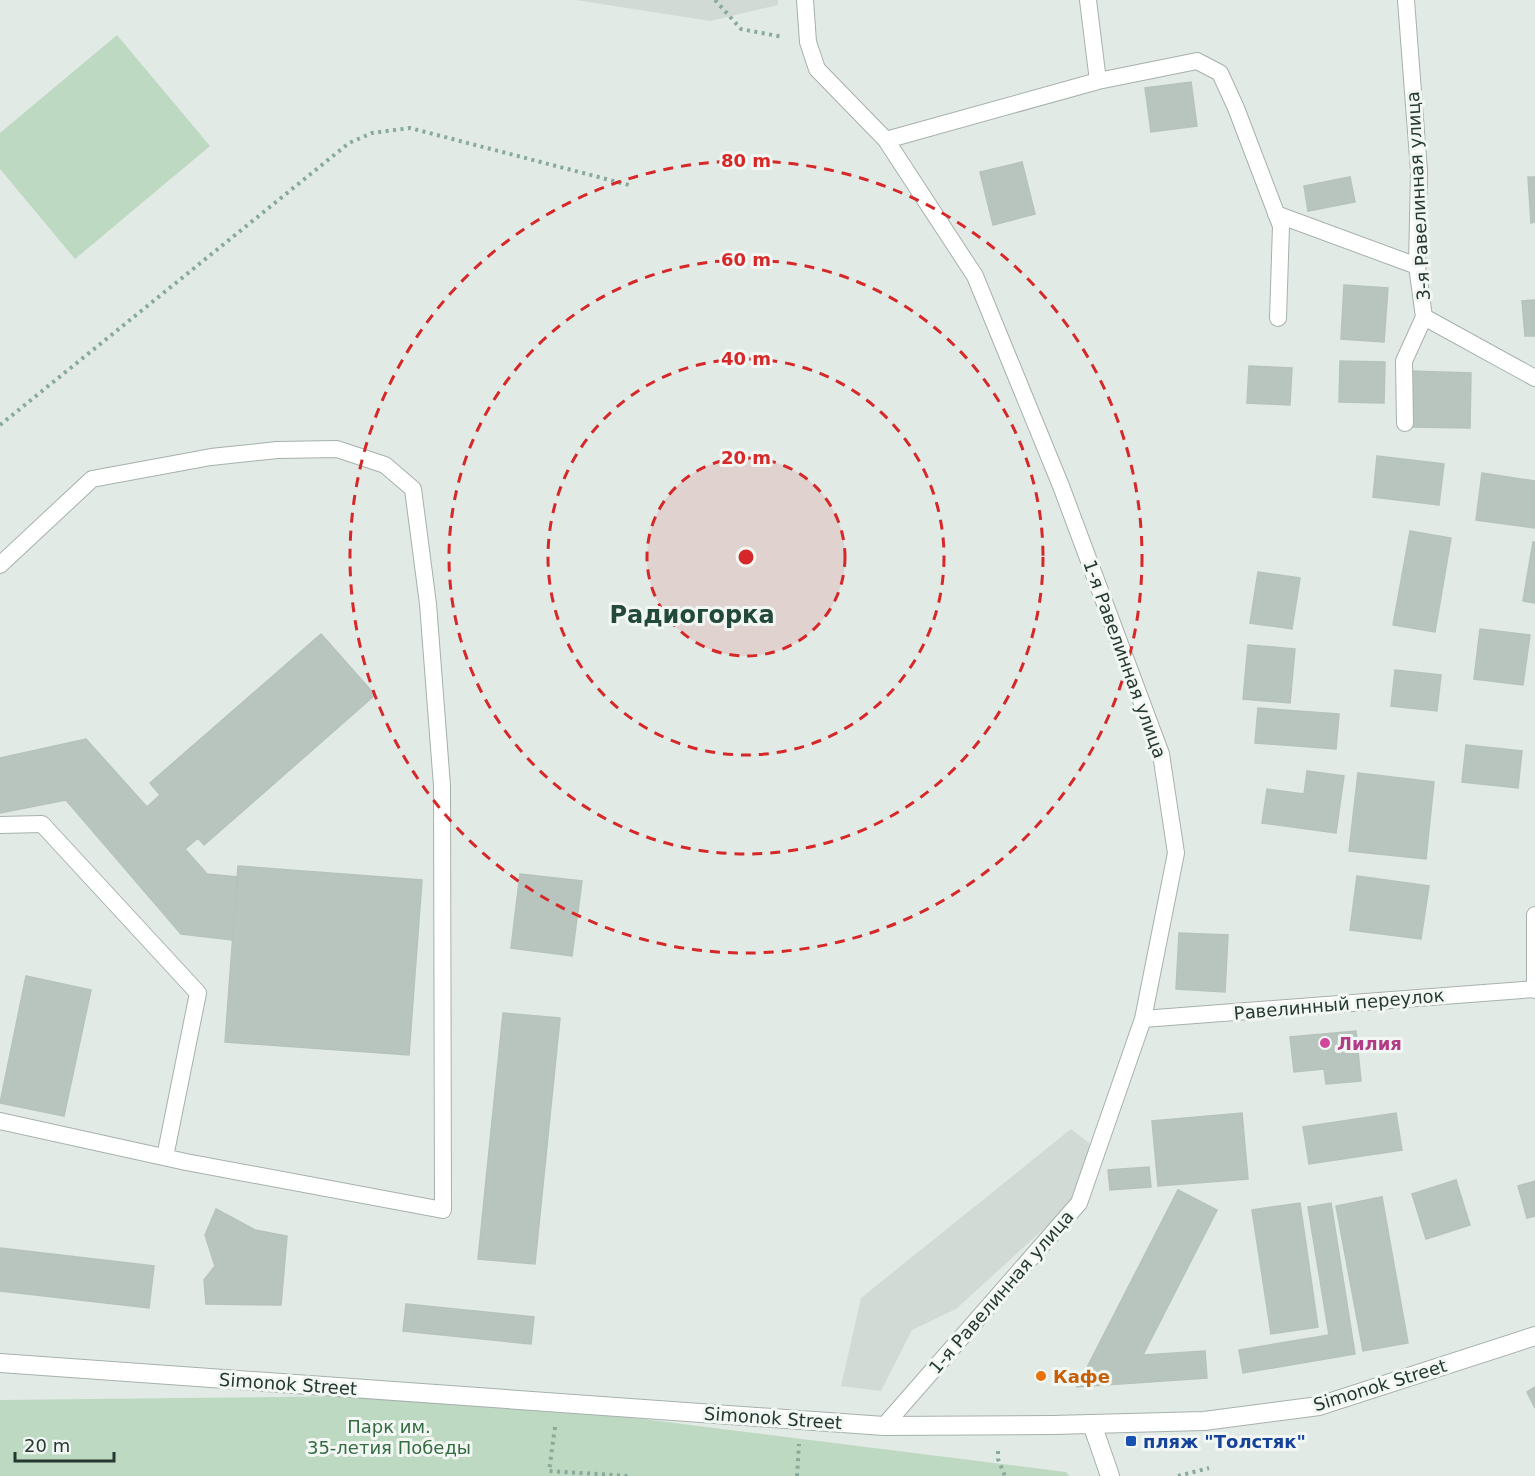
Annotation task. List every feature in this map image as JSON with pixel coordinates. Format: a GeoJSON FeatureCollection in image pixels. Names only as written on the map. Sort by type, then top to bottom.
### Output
{"type":"FeatureCollection","features":[{"type":"Feature","properties":{"kind":"street","name":"Simonok Street"},"geometry":{"type":"LineString","coordinates":[[0,1363],[884,1426],[1092,1424],[1203,1421],[1318,1406],[1535,1336]]}},
{"type":"Feature","properties":{"kind":"street"},"geometry":{"type":"LineString","coordinates":[[1092,1424],[1110,1476]]}},
{"type":"Feature","properties":{"kind":"lane","name":"1-я Равелинная улица"},"geometry":{"type":"LineString","coordinates":[[805,0],[808,42],[817,69],[886,140],[975,276],[1061,486],[1161,754],[1176,853],[1143,1019],[1079,1203],[884,1426]]}},
{"type":"Feature","properties":{"kind":"lane"},"geometry":{"type":"LineString","coordinates":[[1089,0],[1098,81]]}},
{"type":"Feature","properties":{"kind":"lane","name":"3-я Равелинная улица"},"geometry":{"type":"LineString","coordinates":[[1405,423],[1404,361],[1424,317],[1417,266],[1419,171],[1406,0]]}},
{"type":"Feature","properties":{"kind":"lane"},"geometry":{"type":"LineString","coordinates":[[886,140],[1098,81],[1197,61],[1220,73],[1236,108],[1281,226],[1278,318]]}},
{"type":"Feature","properties":{"kind":"lane"},"geometry":{"type":"LineString","coordinates":[[1276,213],[1417,266]]}},
{"type":"Feature","properties":{"kind":"lane"},"geometry":{"type":"LineString","coordinates":[[1424,317],[1535,378]]}},
{"type":"Feature","properties":{"kind":"lane"},"geometry":{"type":"LineString","coordinates":[[0,564],[92,480],[211,457],[277,450],[337,449],[385,465],[413,489],[428,604],[442,786],[443,1210],[165,1157],[0,1121]]}},
{"type":"Feature","properties":{"kind":"lane"},"geometry":{"type":"LineString","coordinates":[[0,825],[42,824],[198,993],[165,1157]]}},
{"type":"Feature","properties":{"kind":"lane"},"geometry":{"type":"LineString","coordinates":[[1535,915],[1535,989]]}},
{"type":"Feature","properties":{"kind":"lane","name":"Равелинный переулок"},"geometry":{"type":"LineString","coordinates":[[1143,1019],[1535,989]]}},
{"type":"Feature","properties":{"kind":"path"},"geometry":{"type":"LineString","coordinates":[[715,0],[741,29],[808,42]]}},
{"type":"Feature","properties":{"kind":"path"},"geometry":{"type":"LineString","coordinates":[[0,425],[349,143],[372,133],[410,128],[633,186]]}},
{"type":"Feature","properties":{"kind":"path"},"geometry":{"type":"LineString","coordinates":[[998,1442],[998,1459],[1005,1476]]}},
{"type":"Feature","properties":{"kind":"path"},"geometry":{"type":"LineString","coordinates":[[1178,1476],[1209,1468]]}},
{"type":"Feature","properties":{"kind":"shaded area"},"geometry":{"type":"Polygon","coordinates":[[[576,0],[778,0],[778,5],[710,21],[576,0]]]}},
{"type":"Feature","properties":{"kind":"shaded area"},"geometry":{"type":"Polygon","coordinates":[[[1071,1129],[1094,1147],[1071,1204],[956,1309],[912,1330],[881,1391],[841,1386],[861,1298],[1071,1129]]]}},
{"type":"Feature","properties":{"kind":"green space"},"geometry":{"type":"Polygon","coordinates":[[[117,35],[210,146],[75,259],[0,169],[0,133],[117,35]]]}},
{"type":"Feature","properties":{"kind":"green space","name":"Парк им. 35-летия Победы"},"geometry":{"type":"Polygon","coordinates":[[[452,1395],[1066,1472],[1069,1476],[0,1476],[0,1400],[452,1395]]]}},
{"type":"Feature","properties":{"kind":"building"},"geometry":{"type":"Polygon","coordinates":[[[1191,82],[1197,126],[1151,132],[1145,88],[1191,82]]]}},
{"type":"Feature","properties":{"kind":"building"},"geometry":{"type":"Polygon","coordinates":[[[1022,162],[1035,214],[993,225],[980,172],[1022,162]]]}},
{"type":"Feature","properties":{"kind":"building"},"geometry":{"type":"Polygon","coordinates":[[[1350,177],[1355,202],[1308,211],[1304,186],[1350,177]]]}},
{"type":"Feature","properties":{"kind":"building"},"geometry":{"type":"Polygon","coordinates":[[[1528,177],[1535,177],[1535,222],[1531,223],[1528,177]]]}},
{"type":"Feature","properties":{"kind":"building"},"geometry":{"type":"Polygon","coordinates":[[[1344,285],[1388,288],[1384,342],[1341,339],[1344,285]]]}},
{"type":"Feature","properties":{"kind":"building"},"geometry":{"type":"Polygon","coordinates":[[[1535,300],[1535,336],[1525,336],[1522,301],[1535,300]]]}},
{"type":"Feature","properties":{"kind":"building"},"geometry":{"type":"Polygon","coordinates":[[[1340,361],[1385,362],[1384,403],[1339,402],[1340,361]]]}},
{"type":"Feature","properties":{"kind":"building"},"geometry":{"type":"Polygon","coordinates":[[[1249,366],[1292,368],[1290,405],[1247,403],[1249,366]]]}},
{"type":"Feature","properties":{"kind":"building"},"geometry":{"type":"Polygon","coordinates":[[[1411,371],[1471,373],[1470,428],[1410,427],[1411,371]]]}},
{"type":"Feature","properties":{"kind":"building"},"geometry":{"type":"Polygon","coordinates":[[[1377,456],[1444,464],[1439,505],[1373,497],[1377,456]]]}},
{"type":"Feature","properties":{"kind":"building"},"geometry":{"type":"Polygon","coordinates":[[[1482,473],[1535,481],[1535,528],[1476,520],[1482,473]]]}},
{"type":"Feature","properties":{"kind":"building"},"geometry":{"type":"Polygon","coordinates":[[[1410,531],[1451,538],[1435,632],[1393,625],[1410,531]]]}},
{"type":"Feature","properties":{"kind":"building"},"geometry":{"type":"Polygon","coordinates":[[[1533,542],[1535,542],[1535,603],[1523,601],[1533,542]]]}},
{"type":"Feature","properties":{"kind":"building"},"geometry":{"type":"Polygon","coordinates":[[[1258,572],[1300,578],[1292,629],[1250,623],[1258,572]]]}},
{"type":"Feature","properties":{"kind":"building"},"geometry":{"type":"Polygon","coordinates":[[[1480,629],[1530,635],[1523,685],[1474,679],[1480,629]]]}},
{"type":"Feature","properties":{"kind":"building"},"geometry":{"type":"Polygon","coordinates":[[[321,634],[375,695],[204,845],[198,838],[185,849],[207,874],[238,877],[232,940],[181,934],[66,800],[0,813],[0,758],[86,739],[147,807],[160,795],[150,783],[321,634]]]}},
{"type":"Feature","properties":{"kind":"building"},"geometry":{"type":"Polygon","coordinates":[[[1248,645],[1295,649],[1290,703],[1243,699],[1248,645]]]}},
{"type":"Feature","properties":{"kind":"building"},"geometry":{"type":"Polygon","coordinates":[[[1395,670],[1441,675],[1437,711],[1391,706],[1395,670]]]}},
{"type":"Feature","properties":{"kind":"building"},"geometry":{"type":"Polygon","coordinates":[[[1258,708],[1339,714],[1336,749],[1255,743],[1258,708]]]}},
{"type":"Feature","properties":{"kind":"building"},"geometry":{"type":"Polygon","coordinates":[[[1466,745],[1522,751],[1518,788],[1462,782],[1466,745]]]}},
{"type":"Feature","properties":{"kind":"building"},"geometry":{"type":"Polygon","coordinates":[[[1307,771],[1344,776],[1336,833],[1262,823],[1267,789],[1304,794],[1307,771]]]}},
{"type":"Feature","properties":{"kind":"building"},"geometry":{"type":"Polygon","coordinates":[[[1358,773],[1434,782],[1426,859],[1349,851],[1358,773]]]}},
{"type":"Feature","properties":{"kind":"building"},"geometry":{"type":"Polygon","coordinates":[[[238,866],[422,880],[409,1055],[225,1042],[238,866]]]}},
{"type":"Feature","properties":{"kind":"building"},"geometry":{"type":"Polygon","coordinates":[[[520,874],[582,881],[572,956],[511,948],[520,874]]]}},
{"type":"Feature","properties":{"kind":"building"},"geometry":{"type":"Polygon","coordinates":[[[1357,876],[1429,886],[1421,939],[1350,930],[1357,876]]]}},
{"type":"Feature","properties":{"kind":"building"},"geometry":{"type":"Polygon","coordinates":[[[1179,933],[1228,935],[1225,992],[1176,989],[1179,933]]]}},
{"type":"Feature","properties":{"kind":"building"},"geometry":{"type":"Polygon","coordinates":[[[26,976],[91,990],[64,1116],[0,1103],[26,976]]]}},
{"type":"Feature","properties":{"kind":"building"},"geometry":{"type":"Polygon","coordinates":[[[503,1013],[560,1018],[535,1264],[478,1259],[503,1013]]]}},
{"type":"Feature","properties":{"kind":"building"},"geometry":{"type":"Polygon","coordinates":[[[1356,1031],[1361,1081],[1326,1084],[1324,1069],[1294,1072],[1290,1037],[1356,1031]]]}},
{"type":"Feature","properties":{"kind":"building"},"geometry":{"type":"Polygon","coordinates":[[[1242,1113],[1248,1179],[1158,1186],[1152,1121],[1242,1113]]]}},
{"type":"Feature","properties":{"kind":"building"},"geometry":{"type":"Polygon","coordinates":[[[1396,1113],[1402,1150],[1309,1164],[1303,1127],[1396,1113]]]}},
{"type":"Feature","properties":{"kind":"building"},"geometry":{"type":"Polygon","coordinates":[[[1149,1167],[1151,1187],[1110,1190],[1108,1170],[1149,1167]]]}},
{"type":"Feature","properties":{"kind":"building"},"geometry":{"type":"Polygon","coordinates":[[[1456,1180],[1470,1225],[1426,1239],[1412,1194],[1456,1180]]]}},
{"type":"Feature","properties":{"kind":"building"},"geometry":{"type":"Polygon","coordinates":[[[1535,1181],[1535,1216],[1527,1218],[1518,1186],[1535,1181]]]}},
{"type":"Feature","properties":{"kind":"building"},"geometry":{"type":"Polygon","coordinates":[[[1178,1190],[1217,1210],[1143,1355],[1205,1351],[1207,1378],[1077,1387],[1178,1190]]]}},
{"type":"Feature","properties":{"kind":"building"},"geometry":{"type":"Polygon","coordinates":[[[1382,1197],[1408,1343],[1363,1351],[1336,1206],[1382,1197]]]}},
{"type":"Feature","properties":{"kind":"building"},"geometry":{"type":"Polygon","coordinates":[[[1300,1203],[1318,1327],[1271,1334],[1252,1210],[1300,1203]]]}},
{"type":"Feature","properties":{"kind":"building"},"geometry":{"type":"Polygon","coordinates":[[[1331,1203],[1355,1354],[1243,1373],[1239,1350],[1329,1335],[1308,1207],[1331,1203]]]}},
{"type":"Feature","properties":{"kind":"building"},"geometry":{"type":"Polygon","coordinates":[[[216,1209],[255,1230],[287,1236],[281,1305],[206,1304],[204,1280],[215,1266],[205,1235],[216,1209]]]}},
{"type":"Feature","properties":{"kind":"building"},"geometry":{"type":"Polygon","coordinates":[[[0,1248],[154,1266],[149,1308],[0,1291],[0,1248]]]}},
{"type":"Feature","properties":{"kind":"building"},"geometry":{"type":"Polygon","coordinates":[[[406,1304],[534,1317],[531,1344],[403,1331],[406,1304]]]}},
{"type":"Feature","properties":{"kind":"building"},"geometry":{"type":"Polygon","coordinates":[[[1535,1387],[1535,1408],[1527,1392],[1535,1387]]]}},
{"type":"Feature","properties":{"kind":"place","name":"Лилия"},"geometry":{"type":"Point","coordinates":[1325,1043]}},
{"type":"Feature","properties":{"kind":"place","name":"Кафе"},"geometry":{"type":"Point","coordinates":[1041,1376]}},
{"type":"Feature","properties":{"kind":"place","name":"пляж \"Толстяк\""},"geometry":{"type":"Point","coordinates":[1131,1441]}},
{"type":"Feature","properties":{"kind":"district","name":"Радиогорка"},"geometry":{"type":"Point","coordinates":[692,615]}}]}
